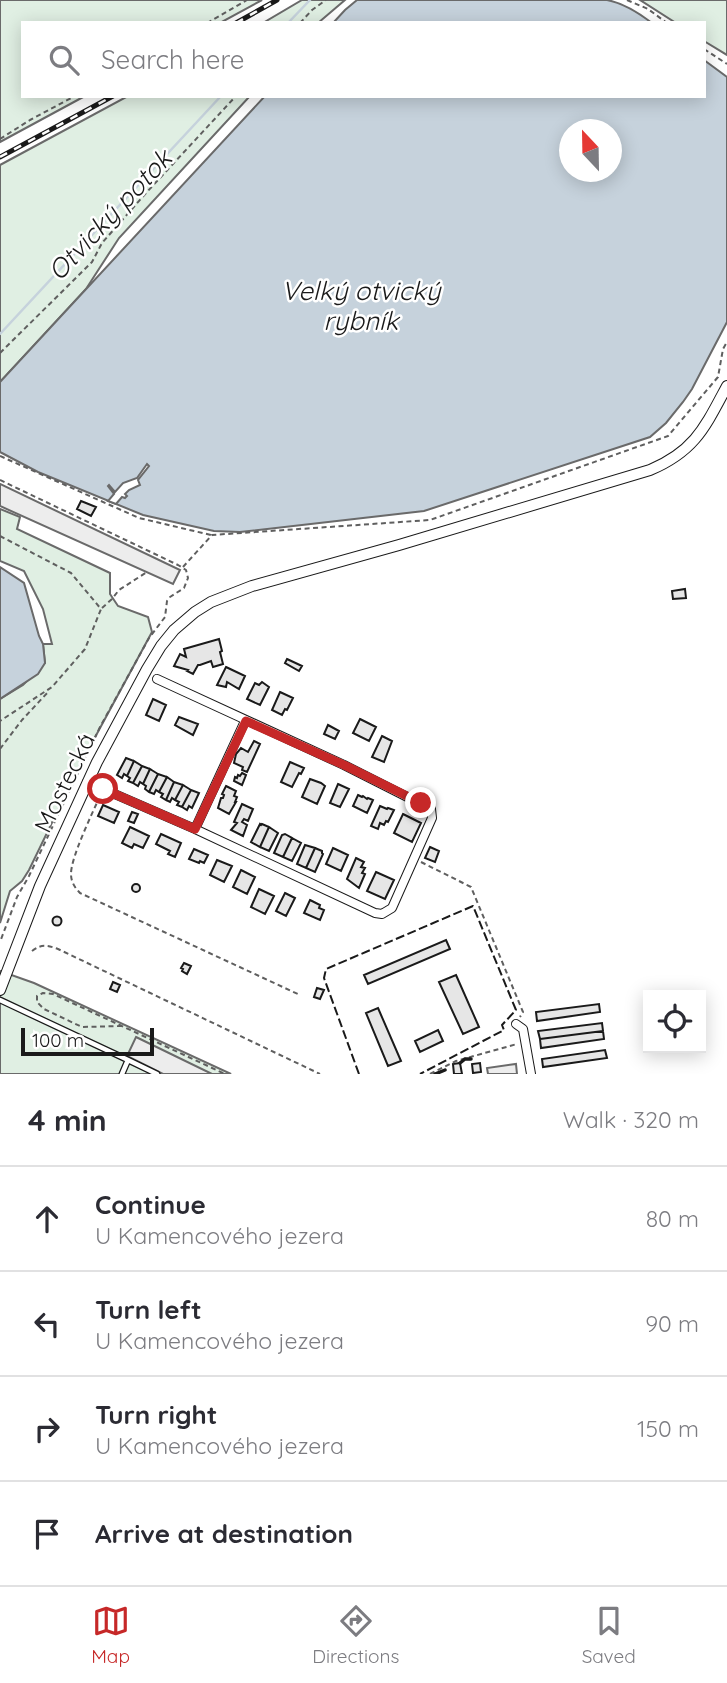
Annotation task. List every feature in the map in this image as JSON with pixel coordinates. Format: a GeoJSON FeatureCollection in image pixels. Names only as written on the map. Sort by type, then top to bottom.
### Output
{"type":"FeatureCollection","features":[{"type":"Feature","properties":{"kind":"street","name":"Mostecká"},"geometry":{"type":"LineString","coordinates":[[0,990],[40,886],[88,782],[161,646],[174,630],[195,612],[227,595],[271,580],[650,470],[674,458],[692,443],[727,386]]}},
{"type":"Feature","properties":{"kind":"street"},"geometry":{"type":"LineString","coordinates":[[88,782],[375,913],[382,914],[392,908],[432,818],[431,809],[344,765],[157,679]]}},
{"type":"Feature","properties":{"kind":"street"},"geometry":{"type":"LineString","coordinates":[[195,829],[246,721]]}},
{"type":"Feature","properties":{"kind":"street"},"geometry":{"type":"LineString","coordinates":[[516,1024],[523,1029],[531,1074]]}},
{"type":"Feature","properties":{"kind":"lane"},"geometry":{"type":"LineString","coordinates":[[0,1000],[157,1074]]}},
{"type":"Feature","properties":{"kind":"lane"},"geometry":{"type":"LineString","coordinates":[[122,1074],[128,1060]]}},
{"type":"Feature","properties":{"kind":"path"},"geometry":{"type":"LineString","coordinates":[[210,21],[247,0]]}},
{"type":"Feature","properties":{"kind":"path"},"geometry":{"type":"LineString","coordinates":[[301,21],[326,0]]}},
{"type":"Feature","properties":{"kind":"path"},"geometry":{"type":"LineString","coordinates":[[627,0],[648,9],[664,21]]}},
{"type":"Feature","properties":{"kind":"path"},"geometry":{"type":"LineString","coordinates":[[706,49],[727,65]]}},
{"type":"Feature","properties":{"kind":"path"},"geometry":{"type":"LineString","coordinates":[[0,139],[71,98]]}},
{"type":"Feature","properties":{"kind":"path"},"geometry":{"type":"LineString","coordinates":[[0,353],[92,262],[111,233],[234,98]]}},
{"type":"Feature","properties":{"kind":"path"},"geometry":{"type":"LineString","coordinates":[[0,456],[139,518],[212,535],[430,520],[668,436],[718,377],[723,349],[727,342]]}},
{"type":"Feature","properties":{"kind":"path"},"geometry":{"type":"LineString","coordinates":[[0,480],[183,568],[188,574],[188,582],[167,601],[165,617],[149,638],[100,727],[17,897],[0,942]]}},
{"type":"Feature","properties":{"kind":"path"},"geometry":{"type":"LineString","coordinates":[[183,568],[212,535]]}},
{"type":"Feature","properties":{"kind":"path"},"geometry":{"type":"LineString","coordinates":[[0,537],[71,573],[101,609]]}},
{"type":"Feature","properties":{"kind":"path"},"geometry":{"type":"LineString","coordinates":[[0,749],[85,649],[101,609],[119,590],[147,572]]}},
{"type":"Feature","properties":{"kind":"path"},"geometry":{"type":"LineString","coordinates":[[0,721],[52,687]]}},
{"type":"Feature","properties":{"kind":"path"},"geometry":{"type":"LineString","coordinates":[[103,789],[76,854],[71,874],[73,886],[80,893],[300,995]]}},
{"type":"Feature","properties":{"kind":"path"},"geometry":{"type":"LineString","coordinates":[[414,859],[471,887],[523,1012],[516,1024]]}},
{"type":"Feature","properties":{"kind":"path"},"geometry":{"type":"LineString","coordinates":[[32,951],[40,945],[58,949],[320,1074]]}},
{"type":"Feature","properties":{"kind":"path"},"geometry":{"type":"LineString","coordinates":[[122,1026],[93,1028],[72,1024],[44,1009],[37,1002],[37,996],[43,993],[53,994],[122,1026],[225,1074]]}},
{"type":"Feature","properties":{"kind":"path"},"geometry":{"type":"LineString","coordinates":[[429,1074],[456,1061],[525,1042]]}},
{"type":"Feature","properties":{"kind":"green space"},"geometry":{"type":"Polygon","coordinates":[[[0,0],[262,0],[224,21],[21,21],[21,98],[81,98],[0,142],[0,0]]]}},
{"type":"Feature","properties":{"kind":"green space"},"geometry":{"type":"Polygon","coordinates":[[[302,0],[345,0],[320,21],[266,21],[302,0]]]}},
{"type":"Feature","properties":{"kind":"green space"},"geometry":{"type":"Polygon","coordinates":[[[640,0],[727,0],[727,55],[706,42],[706,21],[673,21],[640,0]]]}},
{"type":"Feature","properties":{"kind":"green space"},"geometry":{"type":"Polygon","coordinates":[[[124,98],[248,98],[119,238],[86,289],[0,382],[0,165],[124,98]]]}},
{"type":"Feature","properties":{"kind":"green space"},"geometry":{"type":"Polygon","coordinates":[[[0,509],[20,517],[17,529],[110,573],[110,594],[118,606],[148,617],[152,632],[80,765],[29,870],[22,881],[10,891],[0,923],[0,699],[23,685],[45,663],[43,644],[52,644],[43,609],[24,571],[0,561],[0,509]]]}},
{"type":"Feature","properties":{"kind":"green space"},"geometry":{"type":"Polygon","coordinates":[[[0,971],[34,983],[231,1074],[0,1074],[0,971]]]}},
{"type":"Feature","properties":{"kind":"shaded area"},"geometry":{"type":"Polygon","coordinates":[[[0,484],[180,570],[173,584],[0,506],[0,484]]]}},
{"type":"Feature","properties":{"kind":"shaded area"},"geometry":{"type":"Polygon","coordinates":[[[136,1037],[212,1074],[163,1074],[127,1056],[136,1037]]]}},
{"type":"Feature","properties":{"kind":"shaded area"},"geometry":{"type":"Polygon","coordinates":[[[516,1064],[517,1074],[488,1074],[487,1068],[516,1064]]]}},
{"type":"Feature","properties":{"kind":"water"},"geometry":{"type":"Polygon","coordinates":[[[357,0],[607,0],[631,9],[649,21],[335,21],[357,0]]]}},
{"type":"Feature","properties":{"kind":"water","name":"Velký otvický rybník"},"geometry":{"type":"Polygon","coordinates":[[[706,61],[727,77],[727,322],[692,389],[666,423],[650,437],[424,511],[240,532],[214,531],[143,515],[38,472],[0,452],[0,382],[263,98],[706,98],[706,61]]]}},
{"type":"Feature","properties":{"kind":"water"},"geometry":{"type":"Polygon","coordinates":[[[0,567],[24,583],[43,644],[45,663],[38,674],[0,699],[0,567]]]}},
{"type":"Feature","properties":{"kind":"pier"},"geometry":{"type":"Polygon","coordinates":[[[147,464],[149,466],[138,480],[140,485],[129,490],[125,494],[127,496],[122,497],[116,504],[108,501],[114,494],[109,485],[115,492],[123,483],[137,478],[147,464]]]}},
{"type":"Feature","properties":{"kind":"building"},"geometry":{"type":"Polygon","coordinates":[[[81,501],[96,507],[91,516],[77,509],[81,501]]]}},
{"type":"Feature","properties":{"kind":"building"},"geometry":{"type":"Polygon","coordinates":[[[685,589],[686,598],[673,599],[672,591],[685,589]]]}},
{"type":"Feature","properties":{"kind":"building"},"geometry":{"type":"Polygon","coordinates":[[[219,639],[223,664],[213,667],[211,661],[198,665],[193,674],[174,666],[180,654],[186,657],[184,649],[219,639]]]}},
{"type":"Feature","properties":{"kind":"building"},"geometry":{"type":"Polygon","coordinates":[[[287,659],[302,666],[299,671],[285,663],[287,659]]]}},
{"type":"Feature","properties":{"kind":"building"},"geometry":{"type":"Polygon","coordinates":[[[226,667],[245,676],[239,689],[227,682],[226,687],[217,685],[226,667]]]}},
{"type":"Feature","properties":{"kind":"building"},"geometry":{"type":"Polygon","coordinates":[[[262,682],[269,687],[260,705],[247,699],[255,683],[259,685],[262,682]]]}},
{"type":"Feature","properties":{"kind":"building"},"geometry":{"type":"Polygon","coordinates":[[[280,692],[293,698],[282,715],[272,710],[280,692]]]}},
{"type":"Feature","properties":{"kind":"building"},"geometry":{"type":"Polygon","coordinates":[[[153,699],[166,705],[159,721],[146,715],[153,699]]]}},
{"type":"Feature","properties":{"kind":"building"},"geometry":{"type":"Polygon","coordinates":[[[179,717],[198,724],[193,735],[175,725],[179,717]]]}},
{"type":"Feature","properties":{"kind":"building"},"geometry":{"type":"Polygon","coordinates":[[[360,719],[376,727],[369,741],[353,733],[360,719]]]}},
{"type":"Feature","properties":{"kind":"building"},"geometry":{"type":"Polygon","coordinates":[[[328,725],[339,731],[335,739],[324,734],[328,725]]]}},
{"type":"Feature","properties":{"kind":"building"},"geometry":{"type":"Polygon","coordinates":[[[382,736],[392,741],[384,762],[372,757],[382,736]]]}},
{"type":"Feature","properties":{"kind":"building"},"geometry":{"type":"Polygon","coordinates":[[[254,741],[260,744],[247,772],[234,763],[236,754],[241,748],[248,752],[254,741]]]}},
{"type":"Feature","properties":{"kind":"building"},"geometry":{"type":"Polygon","coordinates":[[[126,758],[134,761],[127,776],[124,774],[122,778],[117,775],[126,758]]]}},
{"type":"Feature","properties":{"kind":"building"},"geometry":{"type":"Polygon","coordinates":[[[134,761],[142,766],[133,783],[128,781],[130,778],[127,776],[134,761]]]}},
{"type":"Feature","properties":{"kind":"building"},"geometry":{"type":"Polygon","coordinates":[[[290,762],[304,768],[292,787],[281,782],[290,762]]]}},
{"type":"Feature","properties":{"kind":"building"},"geometry":{"type":"Polygon","coordinates":[[[142,766],[150,769],[143,784],[140,782],[138,786],[133,783],[142,766]]]}},
{"type":"Feature","properties":{"kind":"building"},"geometry":{"type":"Polygon","coordinates":[[[150,769],[158,774],[149,792],[143,784],[150,769]]]}},
{"type":"Feature","properties":{"kind":"building"},"geometry":{"type":"Polygon","coordinates":[[[242,773],[246,775],[242,785],[234,781],[235,777],[242,773]]]}},
{"type":"Feature","properties":{"kind":"building"},"geometry":{"type":"Polygon","coordinates":[[[158,774],[167,777],[159,792],[156,790],[154,794],[149,792],[158,774]]]}},
{"type":"Feature","properties":{"kind":"building"},"geometry":{"type":"Polygon","coordinates":[[[167,777],[174,782],[166,800],[159,792],[167,777]]]}},
{"type":"Feature","properties":{"kind":"building"},"geometry":{"type":"Polygon","coordinates":[[[310,779],[325,786],[317,804],[302,797],[310,779]]]}},
{"type":"Feature","properties":{"kind":"building"},"geometry":{"type":"Polygon","coordinates":[[[174,782],[183,785],[175,800],[172,798],[170,802],[166,800],[174,782]]]}},
{"type":"Feature","properties":{"kind":"building"},"geometry":{"type":"Polygon","coordinates":[[[338,784],[349,789],[340,807],[330,803],[338,784]]]}},
{"type":"Feature","properties":{"kind":"building"},"geometry":{"type":"Polygon","coordinates":[[[183,785],[191,790],[182,807],[177,805],[179,802],[175,800],[183,785]]]}},
{"type":"Feature","properties":{"kind":"building"},"geometry":{"type":"Polygon","coordinates":[[[226,786],[236,791],[234,796],[237,797],[229,814],[218,808],[226,786]]]}},
{"type":"Feature","properties":{"kind":"building"},"geometry":{"type":"Polygon","coordinates":[[[191,790],[199,793],[192,808],[189,806],[187,810],[182,807],[191,790]]]}},
{"type":"Feature","properties":{"kind":"building"},"geometry":{"type":"Polygon","coordinates":[[[358,795],[373,800],[367,813],[353,806],[358,795]]]}},
{"type":"Feature","properties":{"kind":"building"},"geometry":{"type":"Polygon","coordinates":[[[242,804],[253,809],[248,821],[244,819],[242,822],[247,825],[243,836],[231,830],[237,823],[234,822],[242,804]]]}},
{"type":"Feature","properties":{"kind":"building"},"geometry":{"type":"Polygon","coordinates":[[[103,805],[119,812],[114,823],[98,816],[103,805]]]}},
{"type":"Feature","properties":{"kind":"building"},"geometry":{"type":"Polygon","coordinates":[[[380,806],[394,810],[388,822],[384,825],[380,823],[378,829],[371,826],[380,806]]]}},
{"type":"Feature","properties":{"kind":"building"},"geometry":{"type":"Polygon","coordinates":[[[132,812],[138,814],[134,823],[128,821],[132,812]]]}},
{"type":"Feature","properties":{"kind":"building"},"geometry":{"type":"Polygon","coordinates":[[[403,814],[421,823],[412,842],[394,833],[403,814]]]}},
{"type":"Feature","properties":{"kind":"building"},"geometry":{"type":"Polygon","coordinates":[[[260,824],[269,827],[260,847],[251,842],[260,824]]]}},
{"type":"Feature","properties":{"kind":"building"},"geometry":{"type":"Polygon","coordinates":[[[130,827],[149,836],[143,848],[134,844],[132,848],[122,843],[130,827]]]}},
{"type":"Feature","properties":{"kind":"building"},"geometry":{"type":"Polygon","coordinates":[[[269,827],[278,833],[269,851],[260,847],[269,827]]]}},
{"type":"Feature","properties":{"kind":"building"},"geometry":{"type":"Polygon","coordinates":[[[161,834],[181,843],[175,857],[168,854],[170,851],[156,844],[161,834]]]}},
{"type":"Feature","properties":{"kind":"building"},"geometry":{"type":"Polygon","coordinates":[[[285,834],[292,838],[283,857],[274,853],[285,834]]]}},
{"type":"Feature","properties":{"kind":"building"},"geometry":{"type":"Polygon","coordinates":[[[292,838],[301,843],[292,861],[283,857],[292,838]]]}},
{"type":"Feature","properties":{"kind":"building"},"geometry":{"type":"Polygon","coordinates":[[[305,845],[315,848],[306,868],[297,864],[305,845]]]}},
{"type":"Feature","properties":{"kind":"building"},"geometry":{"type":"Polygon","coordinates":[[[430,847],[439,851],[435,862],[425,858],[430,847]]]}},
{"type":"Feature","properties":{"kind":"building"},"geometry":{"type":"Polygon","coordinates":[[[315,848],[323,854],[315,872],[306,868],[315,848]]]}},
{"type":"Feature","properties":{"kind":"building"},"geometry":{"type":"Polygon","coordinates":[[[333,848],[348,855],[341,871],[326,864],[333,848]]]}},
{"type":"Feature","properties":{"kind":"building"},"geometry":{"type":"Polygon","coordinates":[[[194,849],[208,855],[204,863],[189,859],[194,849]]]}},
{"type":"Feature","properties":{"kind":"building"},"geometry":{"type":"Polygon","coordinates":[[[356,858],[364,862],[361,867],[365,868],[359,888],[347,879],[356,858]]]}},
{"type":"Feature","properties":{"kind":"building"},"geometry":{"type":"Polygon","coordinates":[[[217,860],[232,866],[224,882],[210,875],[217,860]]]}},
{"type":"Feature","properties":{"kind":"building"},"geometry":{"type":"Polygon","coordinates":[[[241,870],[255,877],[247,894],[233,887],[241,870]]]}},
{"type":"Feature","properties":{"kind":"building"},"geometry":{"type":"Polygon","coordinates":[[[376,872],[394,880],[385,899],[367,891],[376,872]]]}},
{"type":"Feature","properties":{"kind":"building"},"geometry":{"type":"Polygon","coordinates":[[[136,884],[140,888],[136,892],[132,888],[136,884]]]}},
{"type":"Feature","properties":{"kind":"building"},"geometry":{"type":"Polygon","coordinates":[[[259,889],[274,896],[265,914],[251,907],[259,889]]]}},
{"type":"Feature","properties":{"kind":"building"},"geometry":{"type":"Polygon","coordinates":[[[285,893],[295,898],[286,916],[276,911],[285,893]]]}},
{"type":"Feature","properties":{"kind":"building"},"geometry":{"type":"Polygon","coordinates":[[[310,900],[324,910],[320,920],[304,913],[310,900]]]}},
{"type":"Feature","properties":{"kind":"building"},"geometry":{"type":"Polygon","coordinates":[[[57,917],[61,921],[57,925],[53,921],[57,917]]]}},
{"type":"Feature","properties":{"kind":"building"},"geometry":{"type":"Polygon","coordinates":[[[446,940],[450,949],[368,984],[364,975],[446,940]]]}},
{"type":"Feature","properties":{"kind":"building"},"geometry":{"type":"Polygon","coordinates":[[[184,963],[191,966],[187,974],[181,968],[184,963]]]}},
{"type":"Feature","properties":{"kind":"building"},"geometry":{"type":"Polygon","coordinates":[[[456,975],[479,1027],[463,1034],[439,982],[456,975]]]}},
{"type":"Feature","properties":{"kind":"building"},"geometry":{"type":"Polygon","coordinates":[[[113,982],[120,985],[117,992],[110,989],[113,982]]]}},
{"type":"Feature","properties":{"kind":"building"},"geometry":{"type":"Polygon","coordinates":[[[317,988],[324,990],[320,999],[314,997],[317,988]]]}},
{"type":"Feature","properties":{"kind":"building"},"geometry":{"type":"Polygon","coordinates":[[[599,1004],[600,1012],[537,1021],[536,1012],[599,1004]]]}},
{"type":"Feature","properties":{"kind":"building"},"geometry":{"type":"Polygon","coordinates":[[[378,1008],[401,1061],[388,1066],[366,1013],[378,1008]]]}},
{"type":"Feature","properties":{"kind":"building"},"geometry":{"type":"Polygon","coordinates":[[[602,1023],[603,1031],[540,1039],[538,1031],[602,1023]]]}},
{"type":"Feature","properties":{"kind":"building"},"geometry":{"type":"Polygon","coordinates":[[[438,1030],[443,1041],[420,1052],[415,1041],[438,1030]]]}},
{"type":"Feature","properties":{"kind":"building"},"geometry":{"type":"Polygon","coordinates":[[[603,1031],[604,1039],[541,1048],[540,1039],[603,1031]]]}},
{"type":"Feature","properties":{"kind":"building"},"geometry":{"type":"Polygon","coordinates":[[[605,1050],[607,1058],[543,1067],[542,1059],[605,1050]]]}},
{"type":"Feature","properties":{"kind":"building"},"geometry":{"type":"Polygon","coordinates":[[[460,1063],[462,1074],[454,1074],[453,1064],[460,1063]]]}},
{"type":"Feature","properties":{"kind":"building"},"geometry":{"type":"Polygon","coordinates":[[[480,1063],[481,1072],[473,1073],[472,1064],[480,1063]]]}},
{"type":"Feature","properties":{"kind":"waterway","name":"Otvický potok"},"geometry":{"type":"LineString","coordinates":[[290,21],[310,0]]}},
{"type":"Feature","properties":{"kind":"waterway","name":"Otvický potok"},"geometry":{"type":"LineString","coordinates":[[0,334],[219,98]]}},
{"type":"Feature","properties":{"kind":"railway"},"geometry":{"type":"LineString","coordinates":[[240,21],[277,0]]}},
{"type":"Feature","properties":{"kind":"railway"},"geometry":{"type":"LineString","coordinates":[[0,157],[109,98]]}},
{"type":"Feature","properties":{"kind":"fence"},"geometry":{"type":"LineString","coordinates":[[359,1074],[324,978],[326,969],[473,906],[516,1010],[502,1025],[504,1030],[420,1074]]}},
{"type":"Feature","properties":{"kind":"wall"},"geometry":{"type":"LineString","coordinates":[[460,1063],[471,1059]]}},
{"type":"Feature","properties":{"kind":"wall"},"geometry":{"type":"LineString","coordinates":[[435,1074],[445,1070]]}},
{"type":"Feature","properties":{"kind":"route"},"geometry":{"type":"LineString","coordinates":[[103,789],[195,829],[246,721],[421,803]]}}]}
